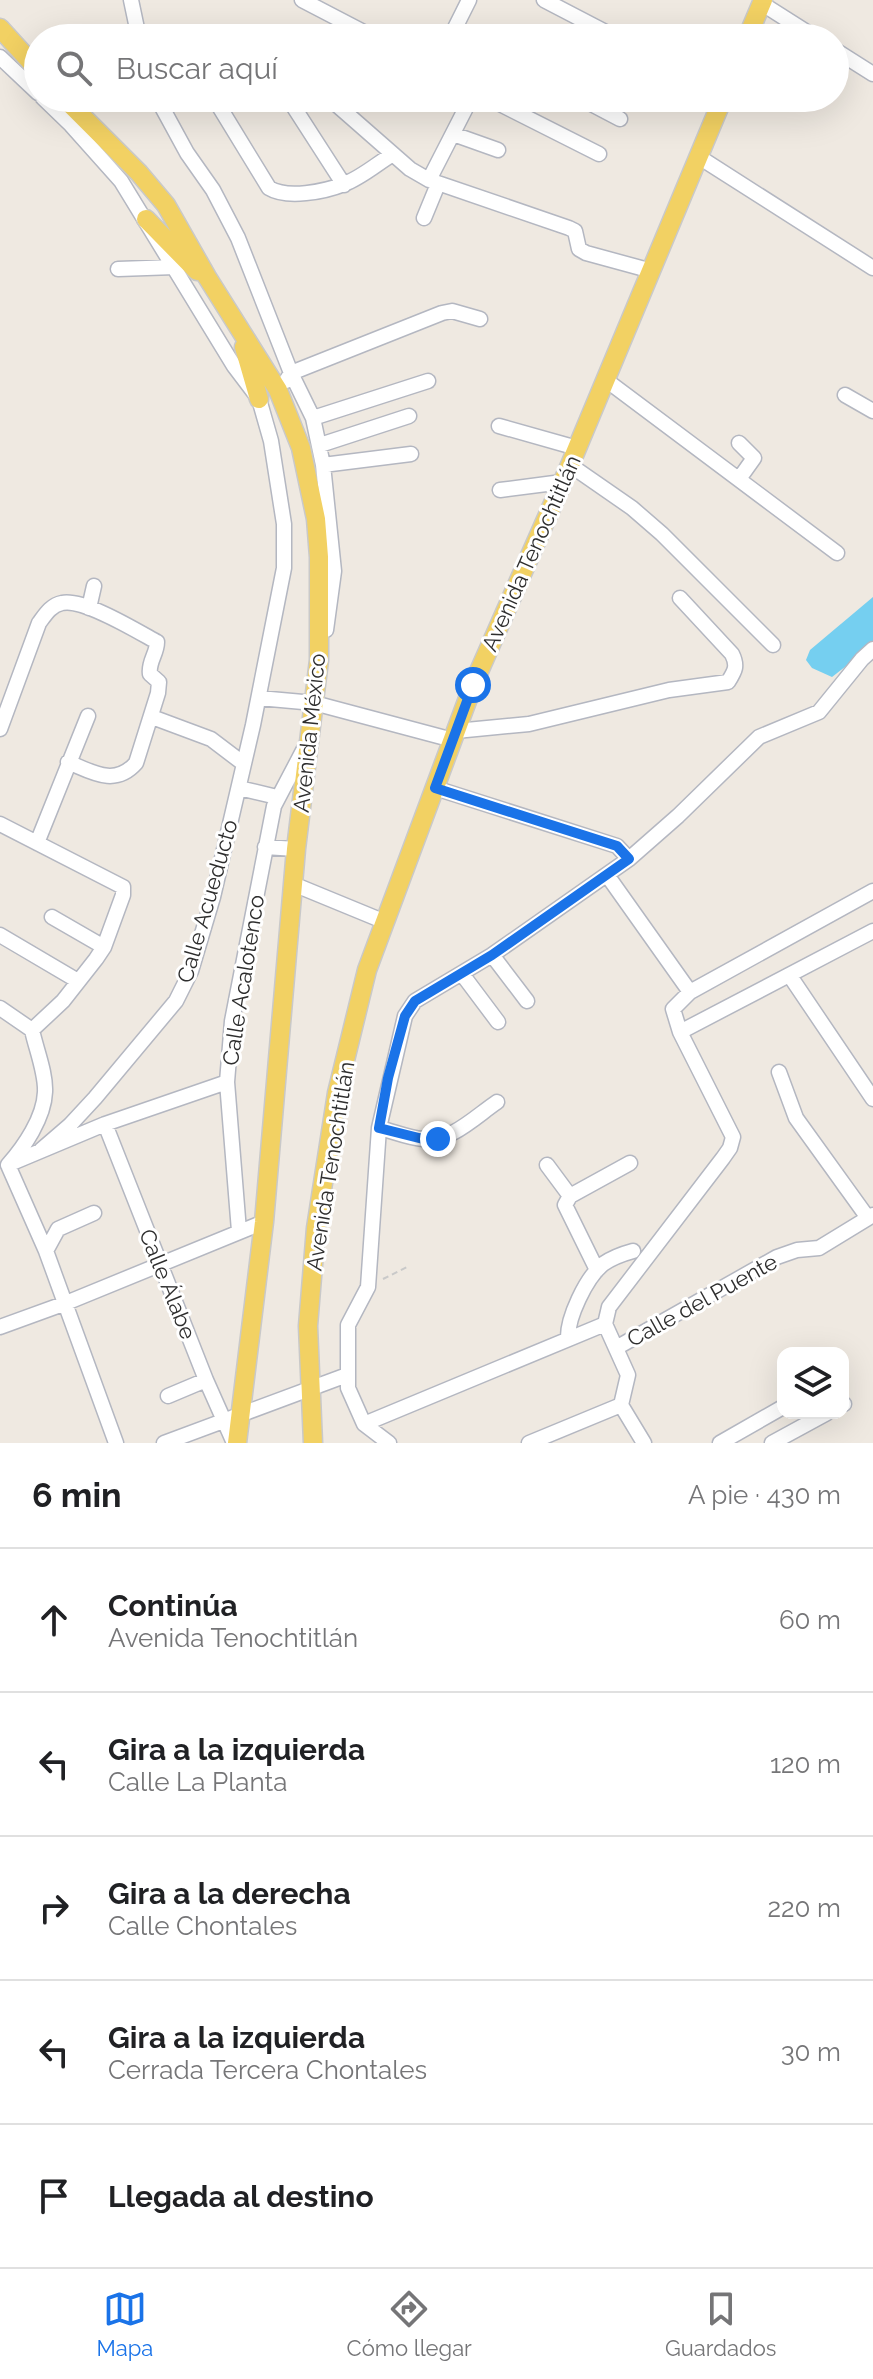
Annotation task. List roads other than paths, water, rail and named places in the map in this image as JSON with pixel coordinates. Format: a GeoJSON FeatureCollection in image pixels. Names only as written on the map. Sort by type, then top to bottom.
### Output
{"type":"FeatureCollection","features":[{"type":"Feature","properties":{"kind":"main road"},"geometry":{"type":"LineString","coordinates":[[753,24],[762,2]]}},
{"type":"Feature","properties":{"kind":"main road"},"geometry":{"type":"LineString","coordinates":[[0,28],[24,55]]}},
{"type":"Feature","properties":{"kind":"main road","name":"Avenida México"},"geometry":{"type":"LineString","coordinates":[[78,112],[153,187],[166,205],[278,390],[301,448],[316,519],[319,660],[296,849],[264,1222],[232,1417],[235,1443]]}},
{"type":"Feature","properties":{"kind":"main road","name":"Avenida Tenochtitlán"},"geometry":{"type":"LineString","coordinates":[[313,1443],[308,1326],[316,1228],[337,1093],[367,970],[473,685],[570,465],[717,112]]}},
{"type":"Feature","properties":{"kind":"main road"},"geometry":{"type":"LineString","coordinates":[[146,219],[192,267],[207,277]]}},
{"type":"Feature","properties":{"kind":"main road"},"geometry":{"type":"LineString","coordinates":[[240,329],[259,399]]}},
{"type":"Feature","properties":{"kind":"street"},"geometry":{"type":"LineString","coordinates":[[115,0],[131,1],[136,24]]}},
{"type":"Feature","properties":{"kind":"street"},"geometry":{"type":"LineString","coordinates":[[302,0],[348,24]]}},
{"type":"Feature","properties":{"kind":"street"},"geometry":{"type":"LineString","coordinates":[[459,24],[469,0]]}},
{"type":"Feature","properties":{"kind":"street"},"geometry":{"type":"LineString","coordinates":[[544,0],[590,24]]}},
{"type":"Feature","properties":{"kind":"street"},"geometry":{"type":"LineString","coordinates":[[762,2],[795,24]]}},
{"type":"Feature","properties":{"kind":"street"},"geometry":{"type":"LineString","coordinates":[[0,57],[24,80]]}},
{"type":"Feature","properties":{"kind":"street"},"geometry":{"type":"LineString","coordinates":[[849,59],[873,74]]}},
{"type":"Feature","properties":{"kind":"street","name":"Calle Acueducto"},"geometry":{"type":"LineString","coordinates":[[41,1150],[95,1098],[176,1001],[196,956],[259,698],[284,568],[285,547],[271,441],[259,399],[234,366],[121,181],[58,112]]}},
{"type":"Feature","properties":{"kind":"street"},"geometry":{"type":"LineString","coordinates":[[165,112],[187,153],[213,190],[238,238],[291,373],[313,418],[323,465],[334,571],[323,653],[319,660]]}},
{"type":"Feature","properties":{"kind":"street"},"geometry":{"type":"LineString","coordinates":[[223,112],[269,188],[289,196],[344,185],[393,154]]}},
{"type":"Feature","properties":{"kind":"street"},"geometry":{"type":"LineString","coordinates":[[297,112],[344,185]]}},
{"type":"Feature","properties":{"kind":"street"},"geometry":{"type":"LineString","coordinates":[[345,112],[410,169],[434,182],[569,228],[575,231],[579,249],[586,253],[652,271]]}},
{"type":"Feature","properties":{"kind":"street"},"geometry":{"type":"LineString","coordinates":[[424,218],[434,182],[464,112]]}},
{"type":"Feature","properties":{"kind":"street"},"geometry":{"type":"LineString","coordinates":[[516,112],[599,154]]}},
{"type":"Feature","properties":{"kind":"street"},"geometry":{"type":"LineString","coordinates":[[607,112],[620,119]]}},
{"type":"Feature","properties":{"kind":"street"},"geometry":{"type":"LineString","coordinates":[[453,134],[498,150]]}},
{"type":"Feature","properties":{"kind":"street"},"geometry":{"type":"LineString","coordinates":[[699,157],[873,268]]}},
{"type":"Feature","properties":{"kind":"street"},"geometry":{"type":"LineString","coordinates":[[118,269],[175,267]]}},
{"type":"Feature","properties":{"kind":"street"},"geometry":{"type":"LineString","coordinates":[[278,390],[291,373],[442,313],[452,311],[480,319]]}},
{"type":"Feature","properties":{"kind":"street"},"geometry":{"type":"LineString","coordinates":[[606,380],[837,553]]}},
{"type":"Feature","properties":{"kind":"street"},"geometry":{"type":"LineString","coordinates":[[313,418],[428,381]]}},
{"type":"Feature","properties":{"kind":"street"},"geometry":{"type":"LineString","coordinates":[[845,395],[873,411]]}},
{"type":"Feature","properties":{"kind":"street"},"geometry":{"type":"LineString","coordinates":[[320,445],[409,416]]}},
{"type":"Feature","properties":{"kind":"street"},"geometry":{"type":"LineString","coordinates":[[499,426],[570,465],[632,508],[773,645]]}},
{"type":"Feature","properties":{"kind":"street"},"geometry":{"type":"LineString","coordinates":[[739,443],[754,458],[739,479]]}},
{"type":"Feature","properties":{"kind":"street"},"geometry":{"type":"LineString","coordinates":[[323,465],[411,454]]}},
{"type":"Feature","properties":{"kind":"street"},"geometry":{"type":"LineString","coordinates":[[500,490],[570,465]]}},
{"type":"Feature","properties":{"kind":"street"},"geometry":{"type":"LineString","coordinates":[[85,606],[94,586]]}},
{"type":"Feature","properties":{"kind":"street"},"geometry":{"type":"LineString","coordinates":[[259,698],[314,703],[454,736],[529,724],[669,690],[728,682],[735,671],[736,662],[732,654],[680,598]]}},
{"type":"Feature","properties":{"kind":"street"},"geometry":{"type":"LineString","coordinates":[[0,729],[39,623],[49,609],[59,603],[85,606],[157,642],[149,667],[150,674],[159,682],[152,717],[136,763],[129,771],[105,777],[68,762]]}},
{"type":"Feature","properties":{"kind":"street"},"geometry":{"type":"LineString","coordinates":[[389,1443],[364,1424],[348,1388],[348,1325],[368,1287],[379,1128],[388,1078],[405,1016],[415,1001],[492,955],[629,859],[759,737],[819,712],[873,649]]}},
{"type":"Feature","properties":{"kind":"street"},"geometry":{"type":"LineString","coordinates":[[37,843],[88,716]]}},
{"type":"Feature","properties":{"kind":"street"},"geometry":{"type":"LineString","coordinates":[[152,717],[211,739],[244,764]]}},
{"type":"Feature","properties":{"kind":"street","name":"Calle Acalotenco"},"geometry":{"type":"LineString","coordinates":[[239,1231],[227,1082],[232,1021],[277,797],[310,738]]}},
{"type":"Feature","properties":{"kind":"street"},"geometry":{"type":"LineString","coordinates":[[239,788],[277,797]]}},
{"type":"Feature","properties":{"kind":"street"},"geometry":{"type":"LineString","coordinates":[[435,788],[617,846],[629,859]]}},
{"type":"Feature","properties":{"kind":"street"},"geometry":{"type":"LineString","coordinates":[[0,824],[123,887],[123,895],[104,947],[63,1001],[32,1030]]}},
{"type":"Feature","properties":{"kind":"street"},"geometry":{"type":"LineString","coordinates":[[265,847],[296,849]]}},
{"type":"Feature","properties":{"kind":"street"},"geometry":{"type":"LineString","coordinates":[[607,875],[690,992]]}},
{"type":"Feature","properties":{"kind":"street"},"geometry":{"type":"LineString","coordinates":[[293,884],[383,921]]}},
{"type":"Feature","properties":{"kind":"street"},"geometry":{"type":"LineString","coordinates":[[644,1443],[621,1405],[628,1375],[605,1324],[609,1307],[730,1148],[733,1137],[680,1032],[673,1009],[690,992],[873,891]]}},
{"type":"Feature","properties":{"kind":"street"},"geometry":{"type":"LineString","coordinates":[[52,917],[104,947]]}},
{"type":"Feature","properties":{"kind":"street"},"geometry":{"type":"LineString","coordinates":[[680,1032],[873,931]]}},
{"type":"Feature","properties":{"kind":"street"},"geometry":{"type":"LineString","coordinates":[[0,935],[78,981]]}},
{"type":"Feature","properties":{"kind":"street"},"geometry":{"type":"LineString","coordinates":[[492,955],[527,1001]]}},
{"type":"Feature","properties":{"kind":"street"},"geometry":{"type":"LineString","coordinates":[[462,974],[498,1022]]}},
{"type":"Feature","properties":{"kind":"street"},"geometry":{"type":"LineString","coordinates":[[790,976],[873,1099]]}},
{"type":"Feature","properties":{"kind":"street"},"geometry":{"type":"LineString","coordinates":[[0,1008],[32,1030],[45,1089],[39,1118],[4,1166]]}},
{"type":"Feature","properties":{"kind":"street"},"geometry":{"type":"LineString","coordinates":[[779,1072],[796,1118],[870,1217]]}},
{"type":"Feature","properties":{"kind":"street"},"geometry":{"type":"LineString","coordinates":[[4,1166],[105,1124],[227,1082]]}},
{"type":"Feature","properties":{"kind":"street"},"geometry":{"type":"LineString","coordinates":[[379,1128],[423,1139],[438,1139],[497,1102]]}},
{"type":"Feature","properties":{"kind":"street","name":"Calle Álabe"},"geometry":{"type":"LineString","coordinates":[[105,1124],[206,1380],[232,1417]]}},
{"type":"Feature","properties":{"kind":"street"},"geometry":{"type":"LineString","coordinates":[[597,1270],[565,1205],[570,1196],[630,1163]]}},
{"type":"Feature","properties":{"kind":"street"},"geometry":{"type":"LineString","coordinates":[[547,1165],[570,1196]]}},
{"type":"Feature","properties":{"kind":"street"},"geometry":{"type":"LineString","coordinates":[[4,1166],[46,1251],[116,1443]]}},
{"type":"Feature","properties":{"kind":"street"},"geometry":{"type":"LineString","coordinates":[[46,1251],[58,1229],[94,1213]]}},
{"type":"Feature","properties":{"kind":"street","name":"Calle del Puente"},"geometry":{"type":"LineString","coordinates":[[616,1348],[777,1257],[797,1250],[819,1248],[870,1217]]}},
{"type":"Feature","properties":{"kind":"street"},"geometry":{"type":"LineString","coordinates":[[0,1327],[264,1222]]}},
{"type":"Feature","properties":{"kind":"street"},"geometry":{"type":"LineString","coordinates":[[568,1339],[568,1324],[597,1270],[615,1256],[633,1251]]}},
{"type":"Feature","properties":{"kind":"street"},"geometry":{"type":"LineString","coordinates":[[364,1424],[605,1324]]}},
{"type":"Feature","properties":{"kind":"street"},"geometry":{"type":"LineString","coordinates":[[164,1443],[347,1375]]}},
{"type":"Feature","properties":{"kind":"street"},"geometry":{"type":"LineString","coordinates":[[168,1396],[206,1380]]}},
{"type":"Feature","properties":{"kind":"street"},"geometry":{"type":"LineString","coordinates":[[533,1443],[621,1405]]}},
{"type":"Feature","properties":{"kind":"street"},"geometry":{"type":"LineString","coordinates":[[720,1443],[777,1410]]}},
{"type":"Feature","properties":{"kind":"street"},"geometry":{"type":"LineString","coordinates":[[777,1442],[817,1419]]}},
{"type":"Feature","properties":{"kind":"water"},"geometry":{"type":"Polygon","coordinates":[[[873,597],[873,645],[832,677],[812,668],[806,660],[810,650],[873,597]]]}}]}
